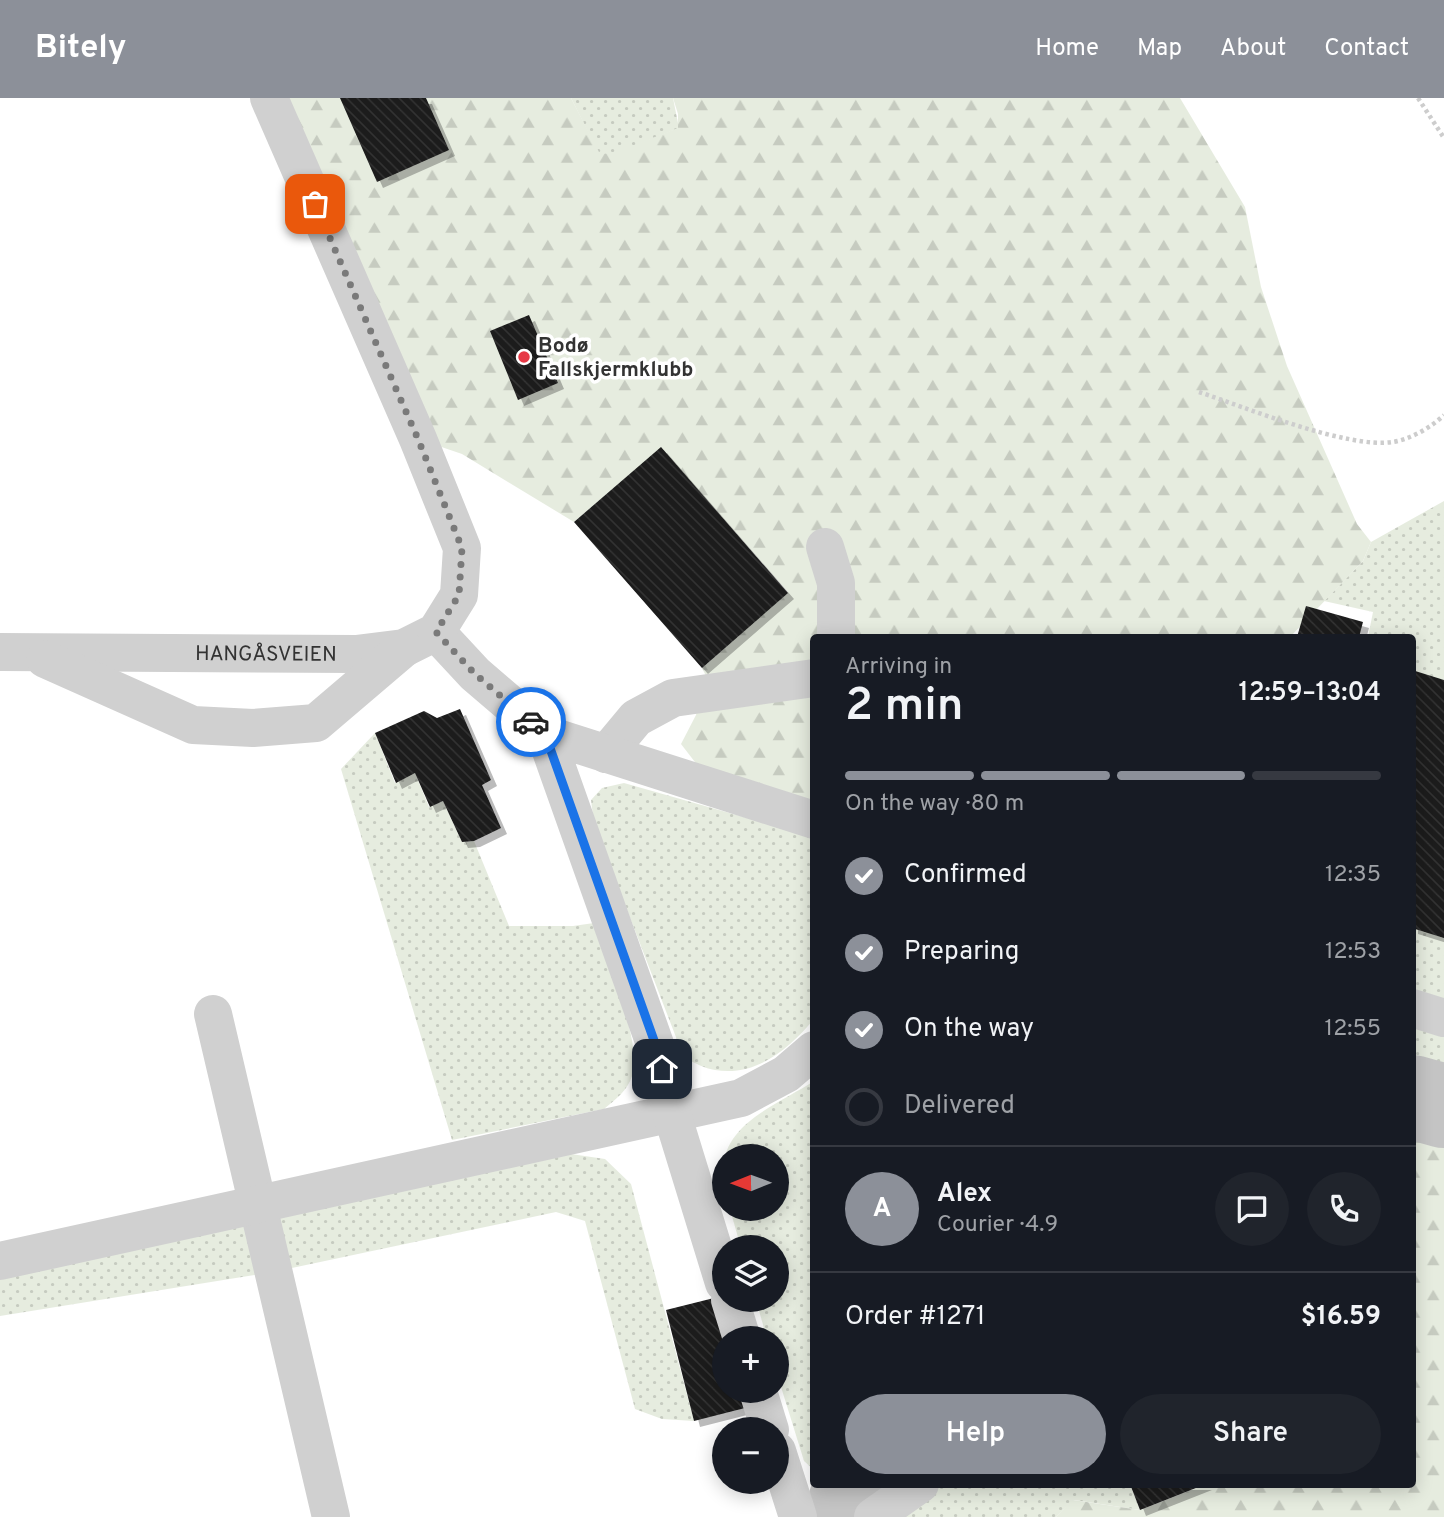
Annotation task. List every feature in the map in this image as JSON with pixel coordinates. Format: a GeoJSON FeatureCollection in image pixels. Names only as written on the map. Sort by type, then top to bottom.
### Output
{"type":"FeatureCollection","features":[{"type":"Feature","properties":{"kind":"street"},"geometry":{"type":"LineString","coordinates":[[15,652],[193,725],[253,728],[316,723],[420,640],[459,595],[462,548],[418,439],[269,98]]}},
{"type":"Feature","properties":{"kind":"street"},"geometry":{"type":"LineString","coordinates":[[825,547],[836,583],[836,634]]}},
{"type":"Feature","properties":{"kind":"street"},"geometry":{"type":"LineString","coordinates":[[420,640],[475,674],[545,734],[810,819]]}},
{"type":"Feature","properties":{"kind":"street","name":"HANGÅSVEIEN"},"geometry":{"type":"LineString","coordinates":[[15,652],[356,654],[420,640]]}},
{"type":"Feature","properties":{"kind":"street"},"geometry":{"type":"LineString","coordinates":[[606,754],[636,718],[673,698],[810,679]]}},
{"type":"Feature","properties":{"kind":"street"},"geometry":{"type":"LineString","coordinates":[[545,734],[656,1046],[672,1114],[712,1244]]}},
{"type":"Feature","properties":{"kind":"street"},"geometry":{"type":"LineString","coordinates":[[1416,1009],[1444,1018]]}},
{"type":"Feature","properties":{"kind":"street"},"geometry":{"type":"LineString","coordinates":[[213,1014],[331,1517]]}},
{"type":"Feature","properties":{"kind":"street"},"geometry":{"type":"LineString","coordinates":[[0,1261],[741,1098],[786,1074],[810,1053]]}},
{"type":"Feature","properties":{"kind":"street"},"geometry":{"type":"LineString","coordinates":[[873,1517],[913,1488]]}},
{"type":"Feature","properties":{"kind":"street"},"geometry":{"type":"LineString","coordinates":[[789,1489],[798,1517]]}},
{"type":"Feature","properties":{"kind":"path"},"geometry":{"type":"LineString","coordinates":[[1418,98],[1444,138]]}},
{"type":"Feature","properties":{"kind":"path"},"geometry":{"type":"LineString","coordinates":[[1199,392],[1343,438],[1392,442],[1434,425],[1444,415]]}},
{"type":"Feature","properties":{"kind":"green space"},"geometry":{"type":"Polygon","coordinates":[[[269,98],[571,98],[600,154],[614,153],[678,128],[678,114],[673,98],[1180,98],[1245,207],[1261,287],[1287,366],[1357,524],[1371,542],[1363,561],[1293,634],[810,634],[810,800],[698,766],[681,744],[696,715],[706,676],[702,668],[788,592],[661,448],[574,522],[462,454],[418,439],[269,98]]]}},
{"type":"Feature","properties":{"kind":"green space"},"geometry":{"type":"Polygon","coordinates":[[[571,98],[673,98],[679,128],[614,154],[599,154],[571,98]]]}},
{"type":"Feature","properties":{"kind":"green space"},"geometry":{"type":"Polygon","coordinates":[[[1444,501],[1444,1000],[1416,991],[1416,634],[1369,634],[1373,612],[1324,601],[1363,561],[1371,542],[1444,501]]]}},
{"type":"Feature","properties":{"kind":"green space"},"geometry":{"type":"Polygon","coordinates":[[[375,733],[395,783],[415,773],[429,807],[443,801],[462,842],[474,841],[509,926],[573,926],[594,923],[628,1022],[634,1061],[632,1076],[627,1086],[604,1109],[452,1140],[341,769],[375,733]]]}},
{"type":"Feature","properties":{"kind":"green space"},"geometry":{"type":"Polygon","coordinates":[[[624,783],[810,836],[810,1023],[794,1041],[770,1058],[758,1065],[730,1071],[703,1067],[684,1058],[594,824],[591,800],[602,788],[624,783]]]}},
{"type":"Feature","properties":{"kind":"green space"},"geometry":{"type":"Polygon","coordinates":[[[1416,1027],[1444,1035],[1444,1075],[1416,1069],[1416,1027]]]}},
{"type":"Feature","properties":{"kind":"green space"},"geometry":{"type":"Polygon","coordinates":[[[810,1083],[810,1466],[804,1461],[786,1403],[789,1403],[789,1326],[763,1326],[759,1312],[789,1312],[789,1235],[737,1235],[734,1222],[789,1222],[789,1144],[730,1144],[731,1142],[754,1118],[810,1083]]]}},
{"type":"Feature","properties":{"kind":"green space"},"geometry":{"type":"Polygon","coordinates":[[[1416,1134],[1444,1141],[1444,1517],[1056,1517],[1073,1500],[1140,1510],[1197,1488],[1416,1488],[1416,1134]]]}},
{"type":"Feature","properties":{"kind":"green space"},"geometry":{"type":"Polygon","coordinates":[[[571,1154],[605,1159],[631,1184],[694,1421],[662,1419],[635,1409],[585,1221],[556,1212],[273,1272],[0,1316],[0,1279],[571,1154]]]}},
{"type":"Feature","properties":{"kind":"green space"},"geometry":{"type":"Polygon","coordinates":[[[885,1488],[1132,1488],[1140,1510],[1074,1500],[1056,1517],[875,1517],[885,1488]]]}},
{"type":"Feature","properties":{"kind":"building"},"geometry":{"type":"Polygon","coordinates":[[[340,98],[426,98],[449,150],[377,182],[340,98]]]}},
{"type":"Feature","properties":{"kind":"building","name":"Bodø Fallskjermklubb"},"geometry":{"type":"Polygon","coordinates":[[[529,315],[558,383],[518,400],[490,331],[529,315]]]}},
{"type":"Feature","properties":{"kind":"building"},"geometry":{"type":"Polygon","coordinates":[[[661,447],[788,593],[702,668],[574,522],[661,447]]]}},
{"type":"Feature","properties":{"kind":"building"},"geometry":{"type":"Polygon","coordinates":[[[1306,606],[1363,622],[1360,634],[1298,634],[1306,606]]]}},
{"type":"Feature","properties":{"kind":"building"},"geometry":{"type":"Polygon","coordinates":[[[1416,671],[1444,680],[1444,938],[1416,929],[1416,671]]]}},
{"type":"Feature","properties":{"kind":"building"},"geometry":{"type":"Polygon","coordinates":[[[460,709],[491,780],[482,785],[501,828],[474,841],[462,842],[443,801],[430,807],[415,773],[396,783],[375,733],[424,711],[437,718],[460,709]]]}},
{"type":"Feature","properties":{"kind":"building"},"geometry":{"type":"Polygon","coordinates":[[[712,1298],[712,1312],[720,1312],[722,1326],[712,1326],[712,1403],[744,1403],[745,1408],[694,1421],[666,1310],[712,1298]]]}},
{"type":"Feature","properties":{"kind":"building"},"geometry":{"type":"Polygon","coordinates":[[[1132,1488],[1196,1488],[1140,1510],[1132,1488]]]}},
{"type":"Feature","properties":{"kind":"taxiway"},"geometry":{"type":"LineString","coordinates":[[1416,1098],[1444,1106]]}},
{"type":"Feature","properties":{"kind":"taxiway"},"geometry":{"type":"LineString","coordinates":[[845,1517],[855,1488]]}},
{"type":"Feature","properties":{"kind":"way so far"},"geometry":{"type":"LineString","coordinates":[[315,204],[418,439],[462,548],[459,595],[436,632],[475,674],[531,722]]}},
{"type":"Feature","properties":{"kind":"place","name":"Bodø Fallskjermklubb"},"geometry":{"type":"Point","coordinates":[524,357]}},
{"type":"Feature","properties":{"kind":"route"},"geometry":{"type":"LineString","coordinates":[[531,722],[545,734],[662,1069]]}}]}
